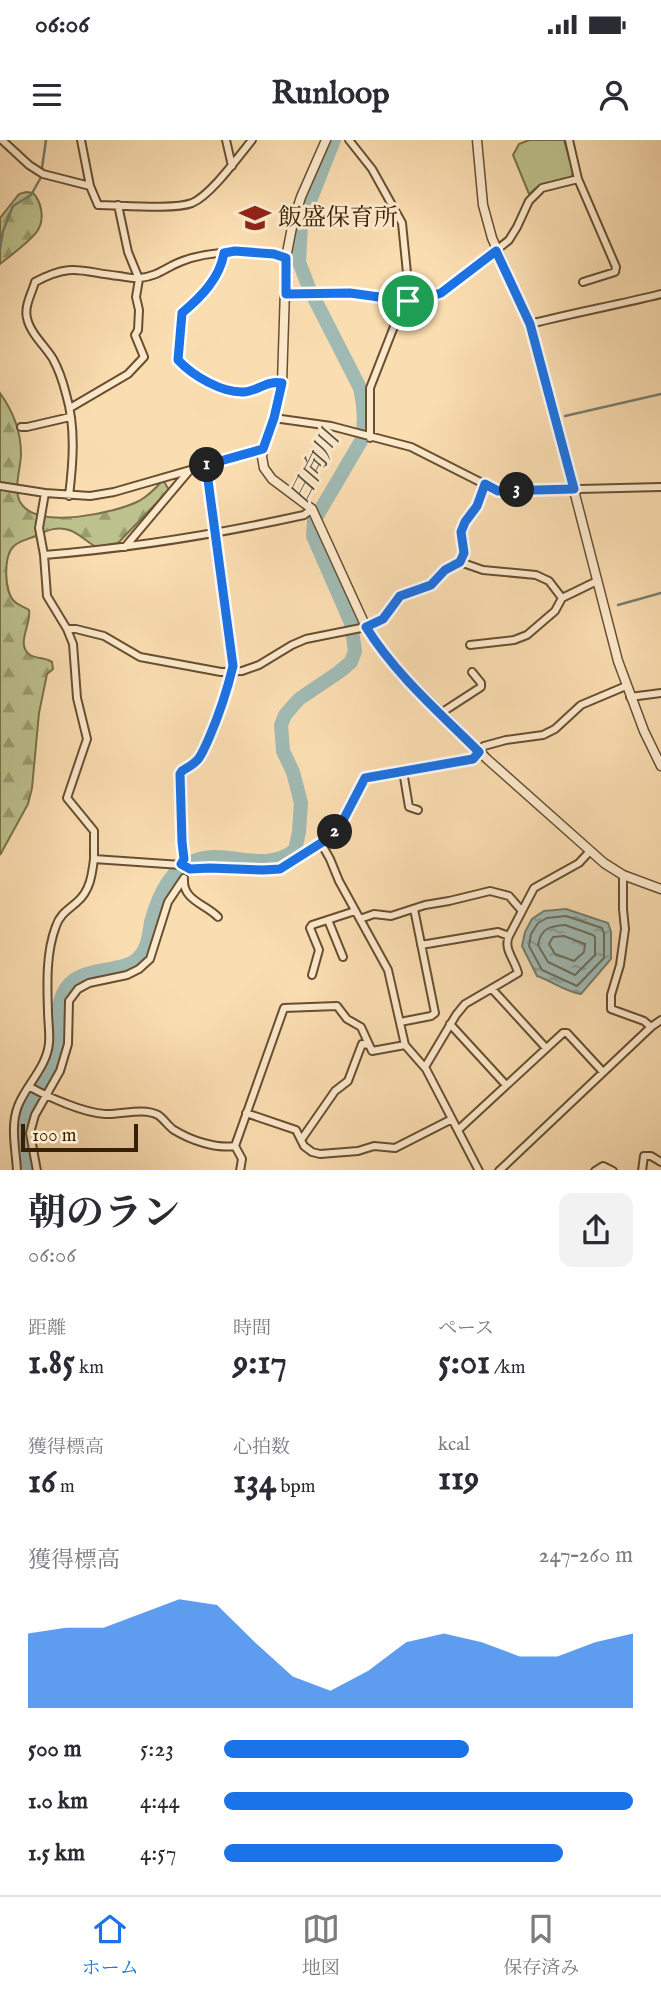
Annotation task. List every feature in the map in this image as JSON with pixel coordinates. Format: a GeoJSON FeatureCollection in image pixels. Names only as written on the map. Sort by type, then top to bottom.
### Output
{"type":"FeatureCollection","features":[{"type":"Feature","properties":{"kind":"street"},"geometry":{"type":"LineString","coordinates":[[2,140],[43,174],[90,186]]}},
{"type":"Feature","properties":{"kind":"street"},"geometry":{"type":"LineString","coordinates":[[81,140],[90,186],[98,205],[193,203],[232,166],[252,140]]}},
{"type":"Feature","properties":{"kind":"street"},"geometry":{"type":"LineString","coordinates":[[226,140],[232,166]]}},
{"type":"Feature","properties":{"kind":"street"},"geometry":{"type":"LineString","coordinates":[[326,140],[301,197],[286,258],[282,383],[263,449],[264,468],[272,479],[313,511],[362,628],[441,713],[479,752],[590,851],[623,875],[661,889]]}},
{"type":"Feature","properties":{"kind":"street"},"geometry":{"type":"LineString","coordinates":[[349,140],[372,169],[402,223],[410,293],[370,388],[370,438]]}},
{"type":"Feature","properties":{"kind":"street"},"geometry":{"type":"LineString","coordinates":[[477,140],[483,205],[496,251],[530,324],[626,686],[661,765]]}},
{"type":"Feature","properties":{"kind":"street"},"geometry":{"type":"LineString","coordinates":[[569,140],[578,179],[616,267],[615,272],[583,282]]}},
{"type":"Feature","properties":{"kind":"street"},"geometry":{"type":"LineString","coordinates":[[286,294],[350,293],[408,301],[441,293],[509,240],[528,201],[542,188],[578,179]]}},
{"type":"Feature","properties":{"kind":"street"},"geometry":{"type":"LineString","coordinates":[[70,408],[128,374],[144,357],[135,335],[138,330],[139,310],[136,297],[139,278],[128,252],[118,205]]}},
{"type":"Feature","properties":{"kind":"street"},"geometry":{"type":"LineString","coordinates":[[69,496],[72,445],[70,408],[52,358],[26,317],[35,282],[67,269],[139,278],[161,273],[193,258],[235,251],[286,258]]}},
{"type":"Feature","properties":{"kind":"street"},"geometry":{"type":"LineString","coordinates":[[224,253],[222,266],[201,297],[182,313],[178,360],[188,370],[231,390],[246,392],[273,381],[282,383]]}},
{"type":"Feature","properties":{"kind":"street"},"geometry":{"type":"LineString","coordinates":[[530,324],[661,294]]}},
{"type":"Feature","properties":{"kind":"street"},"geometry":{"type":"LineString","coordinates":[[20,427],[71,417]]}},
{"type":"Feature","properties":{"kind":"street"},"geometry":{"type":"LineString","coordinates":[[274,418],[331,426],[411,447],[498,491],[661,487]]}},
{"type":"Feature","properties":{"kind":"street"},"geometry":{"type":"LineString","coordinates":[[0,486],[69,496],[90,496],[114,492],[263,449]]}},
{"type":"Feature","properties":{"kind":"street"},"geometry":{"type":"LineString","coordinates":[[181,864],[184,859],[180,774],[200,757],[219,715],[233,666],[206,465]]}},
{"type":"Feature","properties":{"kind":"street"},"geometry":{"type":"LineString","coordinates":[[125,547],[190,469]]}},
{"type":"Feature","properties":{"kind":"street"},"geometry":{"type":"LineString","coordinates":[[67,629],[84,630],[104,636],[140,657],[221,672],[242,671],[259,665],[306,639],[362,628],[383,619],[400,596],[431,585],[445,570],[460,562],[464,553],[461,532],[477,506],[485,484]]}},
{"type":"Feature","properties":{"kind":"street"},"geometry":{"type":"LineString","coordinates":[[17,1170],[15,1121],[18,1107],[49,1045],[48,976],[55,927],[61,915],[86,892],[92,877],[94,859],[94,831],[67,798],[87,739],[77,698],[73,644],[47,596],[39,528],[45,493]]}},
{"type":"Feature","properties":{"kind":"street"},"geometry":{"type":"LineString","coordinates":[[44,555],[214,534],[313,511]]}},
{"type":"Feature","properties":{"kind":"street"},"geometry":{"type":"LineString","coordinates":[[460,562],[483,570],[537,575],[549,581],[562,598]]}},
{"type":"Feature","properties":{"kind":"street"},"geometry":{"type":"LineString","coordinates":[[470,645],[514,640],[527,635],[555,611],[562,598],[597,581]]}},
{"type":"Feature","properties":{"kind":"street"},"geometry":{"type":"LineString","coordinates":[[441,713],[481,687],[472,672]]}},
{"type":"Feature","properties":{"kind":"street"},"geometry":{"type":"LineString","coordinates":[[94,859],[181,864],[190,869],[280,869],[339,828],[365,778],[473,759],[484,746],[542,735],[555,729],[582,705],[626,686]]}},
{"type":"Feature","properties":{"kind":"street"},"geometry":{"type":"LineString","coordinates":[[630,697],[661,693]]}},
{"type":"Feature","properties":{"kind":"street"},"geometry":{"type":"LineString","coordinates":[[403,771],[409,807],[418,810]]}},
{"type":"Feature","properties":{"kind":"street"},"geometry":{"type":"LineString","coordinates":[[321,843],[388,970],[405,1045],[425,1067],[478,1170]]}},
{"type":"Feature","properties":{"kind":"street"},"geometry":{"type":"LineString","coordinates":[[425,1067],[465,1004],[518,973],[506,942],[534,888],[579,863],[590,851]]}},
{"type":"Feature","properties":{"kind":"street"},"geometry":{"type":"LineString","coordinates":[[37,1170],[30,1133],[35,1115],[60,1071],[68,1044],[69,1001],[78,989],[89,983],[127,975],[150,959],[167,902],[190,869]]}},
{"type":"Feature","properties":{"kind":"street"},"geometry":{"type":"LineString","coordinates":[[623,875],[622,909],[625,929],[620,965],[611,995],[611,1009],[644,1021],[651,1027]]}},
{"type":"Feature","properties":{"kind":"street"},"geometry":{"type":"LineString","coordinates":[[184,878],[184,889],[188,896],[218,917]]}},
{"type":"Feature","properties":{"kind":"street"},"geometry":{"type":"LineString","coordinates":[[360,919],[374,914],[391,916],[425,905],[490,891],[509,896],[522,911]]}},
{"type":"Feature","properties":{"kind":"street"},"geometry":{"type":"LineString","coordinates":[[400,1022],[435,1013],[414,909]]}},
{"type":"Feature","properties":{"kind":"street"},"geometry":{"type":"LineString","coordinates":[[312,975],[319,950],[310,928],[312,925],[355,911]]}},
{"type":"Feature","properties":{"kind":"street"},"geometry":{"type":"LineString","coordinates":[[328,920],[344,957]]}},
{"type":"Feature","properties":{"kind":"street"},"geometry":{"type":"LineString","coordinates":[[421,945],[498,932],[509,936]]}},
{"type":"Feature","properties":{"kind":"street"},"geometry":{"type":"LineString","coordinates":[[492,989],[546,1048]]}},
{"type":"Feature","properties":{"kind":"street"},"geometry":{"type":"LineString","coordinates":[[240,1170],[242,1159],[235,1146],[284,1008],[337,1006],[347,1019],[361,1027],[372,1051],[405,1045]]}},
{"type":"Feature","properties":{"kind":"street"},"geometry":{"type":"LineString","coordinates":[[500,1170],[661,1020]]}},
{"type":"Feature","properties":{"kind":"street"},"geometry":{"type":"LineString","coordinates":[[450,1024],[506,1085]]}},
{"type":"Feature","properties":{"kind":"street"},"geometry":{"type":"LineString","coordinates":[[458,1130],[563,1032],[567,1033],[603,1072]]}},
{"type":"Feature","properties":{"kind":"street"},"geometry":{"type":"LineString","coordinates":[[301,1140],[335,1091],[348,1081],[362,1044],[369,1045]]}},
{"type":"Feature","properties":{"kind":"street"},"geometry":{"type":"LineString","coordinates":[[30,1087],[47,1096],[102,1114],[148,1112],[159,1116],[172,1129],[200,1141],[225,1147],[235,1146]]}},
{"type":"Feature","properties":{"kind":"street"},"geometry":{"type":"LineString","coordinates":[[246,1113],[296,1130],[304,1146],[320,1154],[358,1152],[374,1146],[395,1149],[452,1119]]}},
{"type":"Feature","properties":{"kind":"street"},"geometry":{"type":"LineString","coordinates":[[642,1170],[644,1156],[651,1156],[661,1163]]}},
{"type":"Feature","properties":{"kind":"green space"},"geometry":{"type":"Polygon","coordinates":[[[529,140],[564,140],[573,172],[571,178],[539,186],[529,194],[513,155],[519,144],[529,140]]]}},
{"type":"Feature","properties":{"kind":"green space"},"geometry":{"type":"Polygon","coordinates":[[[33,193],[38,200],[42,215],[40,225],[31,238],[0,264],[0,218],[19,194],[33,193]]]}},
{"type":"Feature","properties":{"kind":"green space"},"geometry":{"type":"Polygon","coordinates":[[[0,393],[18,429],[21,454],[17,491],[20,502],[29,511],[42,516],[77,517],[128,506],[152,492],[163,480],[169,490],[118,543],[96,547],[73,531],[57,529],[19,542],[10,551],[7,566],[9,591],[18,605],[29,610],[24,646],[30,655],[52,662],[53,669],[47,674],[39,713],[28,804],[0,855],[0,393]]]}},
{"type":"Feature","properties":{"kind":"water"},"geometry":{"type":"Polygon","coordinates":[[[566,909],[608,923],[611,932],[611,959],[581,994],[537,976],[522,946],[532,919],[544,911],[566,909]]]}},
{"type":"Feature","properties":{"kind":"waterway"},"geometry":{"type":"LineString","coordinates":[[42,168],[46,140]]}},
{"type":"Feature","properties":{"kind":"waterway","name":"日向川"},"geometry":{"type":"LineString","coordinates":[[30,1170],[23,1129],[26,1113],[56,1050],[60,1003],[67,987],[81,976],[126,965],[139,957],[146,945],[160,896],[170,879],[183,866],[204,858],[217,857],[270,861],[295,850],[301,803],[293,772],[283,751],[281,725],[285,715],[299,699],[351,662],[355,651],[351,623],[313,536],[314,521],[361,441],[363,401],[360,388],[309,288],[299,262],[301,224],[334,140]]}},
{"type":"Feature","properties":{"kind":"waterway"},"geometry":{"type":"LineString","coordinates":[[0,249],[3,231],[13,206],[31,195],[40,179]]}},
{"type":"Feature","properties":{"kind":"waterway"},"geometry":{"type":"LineString","coordinates":[[565,416],[661,394]]}},
{"type":"Feature","properties":{"kind":"waterway"},"geometry":{"type":"LineString","coordinates":[[618,605],[661,593]]}},
{"type":"Feature","properties":{"kind":"place","name":"飯盛保育所"},"geometry":{"type":"Point","coordinates":[255,218]}},
{"type":"Feature","properties":{"kind":"route"},"geometry":{"type":"LineString","coordinates":[[235,251],[274,254],[286,258],[286,294],[350,293],[408,301],[441,293],[496,251],[530,324],[574,489],[498,491],[485,484],[477,506],[461,532],[464,553],[460,562],[445,570],[431,585],[400,596],[383,619],[366,627],[410,682],[479,752],[473,759],[365,778],[339,828],[280,869],[190,869],[181,864],[184,859],[180,774],[200,757],[219,715],[233,666],[206,465],[263,449],[282,383],[273,381],[246,392],[231,390],[188,370],[178,360],[177,351],[181,343],[182,313],[201,297],[222,266],[224,253],[235,251]]}}]}
